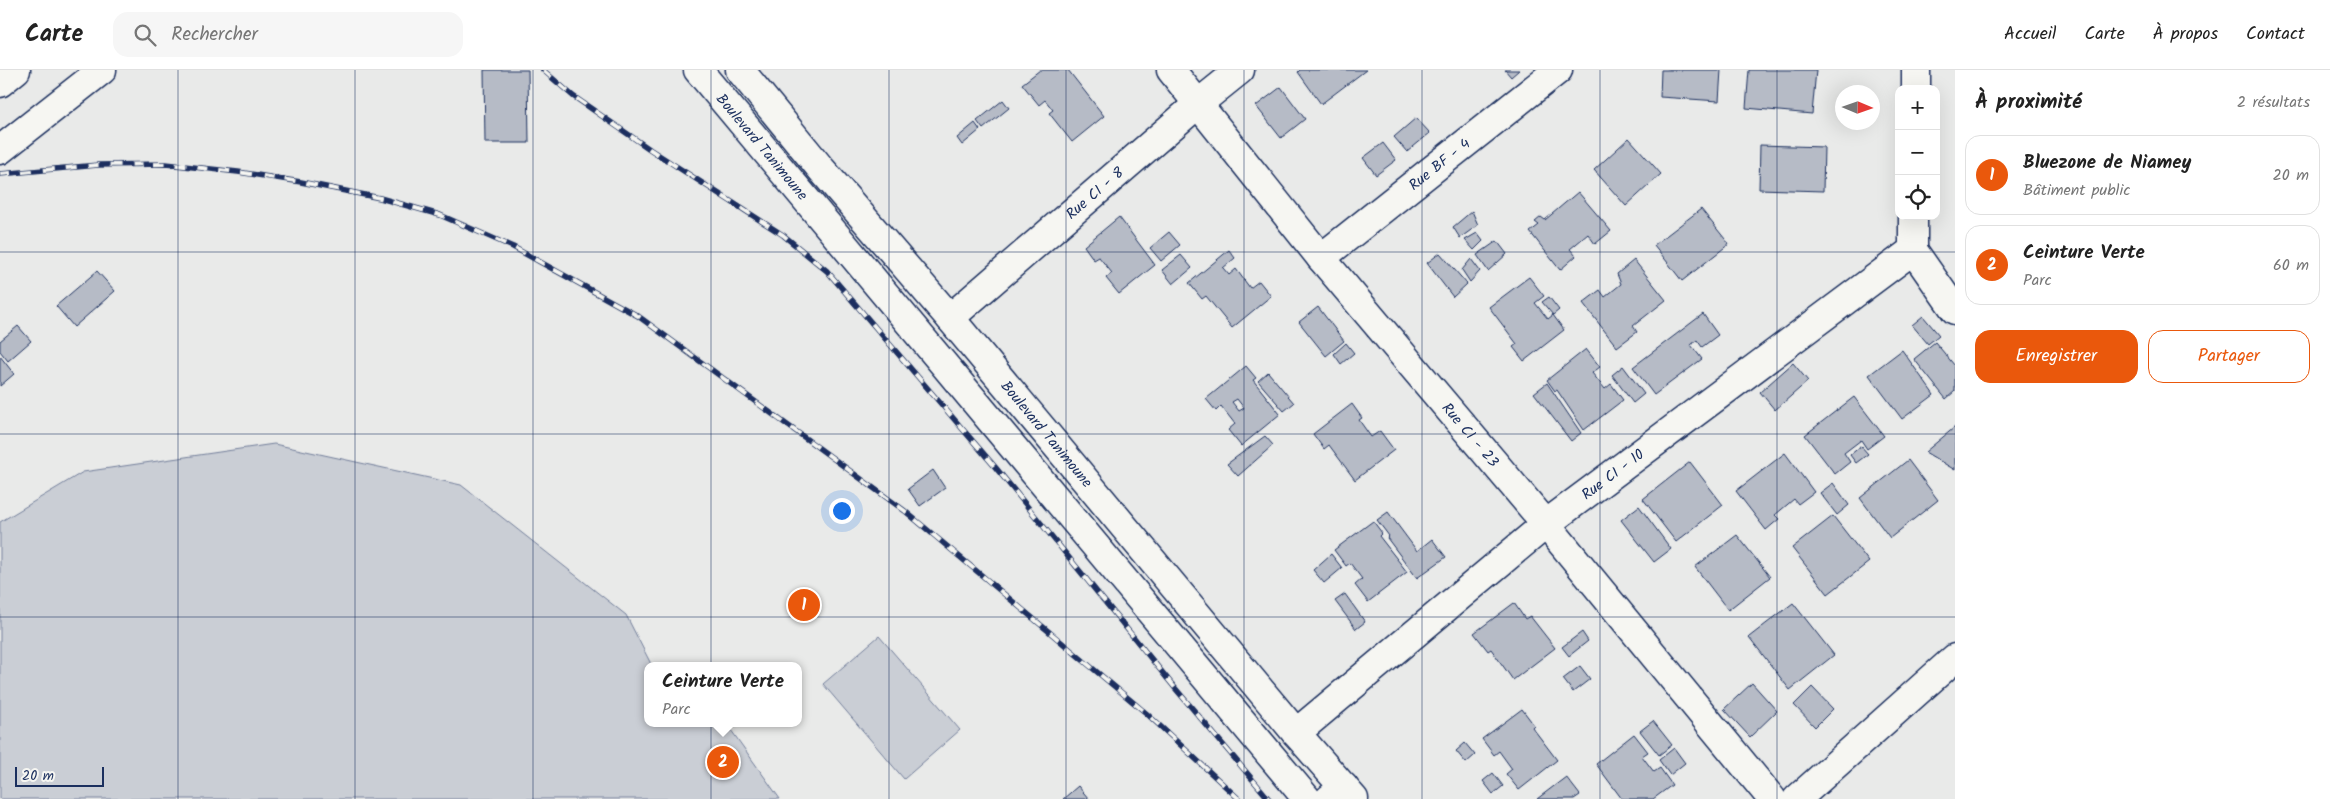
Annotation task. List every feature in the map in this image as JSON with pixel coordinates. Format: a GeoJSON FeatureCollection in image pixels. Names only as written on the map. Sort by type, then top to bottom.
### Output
{"type":"FeatureCollection","features":[{"type":"Feature","properties":{"kind":"main road"},"geometry":{"type":"LineString","coordinates":[[0,83],[16,70]]}},
{"type":"Feature","properties":{"kind":"main road"},"geometry":{"type":"LineString","coordinates":[[0,150],[102,70]]}},
{"type":"Feature","properties":{"kind":"main road","name":"Boulevard Tanimoune"},"geometry":{"type":"LineString","coordinates":[[698,70],[1308,799]]}},
{"type":"Feature","properties":{"kind":"main road","name":"Boulevard Tanimoune"},"geometry":{"type":"LineString","coordinates":[[740,70],[822,170],[950,318],[1296,733],[1342,795]]}},
{"type":"Feature","properties":{"kind":"main road","name":"Rue CI - 23"},"geometry":{"type":"LineString","coordinates":[[1171,70],[1321,258],[1546,524],[1772,799]]}},
{"type":"Feature","properties":{"kind":"main road","name":"Rue CI - 8"},"geometry":{"type":"LineString","coordinates":[[950,318],[1199,103],[1240,70]]}},
{"type":"Feature","properties":{"kind":"main road","name":"Rue BF - 4"},"geometry":{"type":"LineString","coordinates":[[1321,258],[1558,70]]}},
{"type":"Feature","properties":{"kind":"main road"},"geometry":{"type":"LineString","coordinates":[[1916,70],[1916,85]]}},
{"type":"Feature","properties":{"kind":"main road"},"geometry":{"type":"LineString","coordinates":[[1914,220],[1913,250],[1955,310]]}},
{"type":"Feature","properties":{"kind":"main road","name":"Rue CI - 10"},"geometry":{"type":"LineString","coordinates":[[1296,733],[1546,524],[1913,250]]}},
{"type":"Feature","properties":{"kind":"main road"},"geometry":{"type":"LineString","coordinates":[[1797,799],[1955,658]]}},
{"type":"Feature","properties":{"kind":"shaded area"},"geometry":{"type":"Polygon","coordinates":[[[274,444],[461,485],[626,615],[650,662],[644,662],[644,727],[729,727],[780,799],[0,799],[0,522],[83,472],[274,444]]]}},
{"type":"Feature","properties":{"kind":"shaded area"},"geometry":{"type":"Polygon","coordinates":[[[879,636],[960,730],[904,779],[823,684],[879,636]]]}},
{"type":"Feature","properties":{"kind":"building"},"geometry":{"type":"Polygon","coordinates":[[[484,70],[528,70],[529,143],[485,143],[484,70]]]}},
{"type":"Feature","properties":{"kind":"building"},"geometry":{"type":"Polygon","coordinates":[[[1040,70],[1068,70],[1104,116],[1072,142],[1049,113],[1053,110],[1045,100],[1039,105],[1022,84],[1040,70]]]}},
{"type":"Feature","properties":{"kind":"building"},"geometry":{"type":"Polygon","coordinates":[[[1300,70],[1366,70],[1321,104],[1298,72],[1300,70]]]}},
{"type":"Feature","properties":{"kind":"building"},"geometry":{"type":"Polygon","coordinates":[[[1505,70],[1519,70],[1511,77],[1505,70]]]}},
{"type":"Feature","properties":{"kind":"building"},"geometry":{"type":"Polygon","coordinates":[[[1661,70],[1721,70],[1719,101],[1660,97],[1661,70]]]}},
{"type":"Feature","properties":{"kind":"building"},"geometry":{"type":"Polygon","coordinates":[[[1749,70],[1816,70],[1812,114],[1746,108],[1749,70]]]}},
{"type":"Feature","properties":{"kind":"building"},"geometry":{"type":"Polygon","coordinates":[[[1281,87],[1305,119],[1281,138],[1256,106],[1281,87]]]}},
{"type":"Feature","properties":{"kind":"building"},"geometry":{"type":"Polygon","coordinates":[[[1003,100],[1009,108],[983,129],[977,121],[1003,100]]]}},
{"type":"Feature","properties":{"kind":"building"},"geometry":{"type":"Polygon","coordinates":[[[1416,118],[1430,133],[1407,152],[1394,137],[1416,118]]]}},
{"type":"Feature","properties":{"kind":"building"},"geometry":{"type":"Polygon","coordinates":[[[975,123],[980,130],[962,145],[957,138],[975,123]]]}},
{"type":"Feature","properties":{"kind":"building"},"geometry":{"type":"Polygon","coordinates":[[[1629,138],[1661,174],[1626,206],[1594,170],[1629,138]]]}},
{"type":"Feature","properties":{"kind":"building"},"geometry":{"type":"Polygon","coordinates":[[[1383,143],[1396,160],[1376,175],[1363,158],[1383,143]]]}},
{"type":"Feature","properties":{"kind":"building"},"geometry":{"type":"Polygon","coordinates":[[[1760,145],[1824,147],[1823,191],[1759,189],[1760,145]]]}},
{"type":"Feature","properties":{"kind":"building"},"geometry":{"type":"Polygon","coordinates":[[[1578,192],[1611,231],[1595,244],[1588,234],[1570,249],[1576,256],[1560,270],[1530,232],[1539,225],[1535,222],[1541,217],[1545,220],[1578,192]]]}},
{"type":"Feature","properties":{"kind":"building"},"geometry":{"type":"Polygon","coordinates":[[[1701,209],[1729,244],[1682,281],[1654,245],[1701,209]]]}},
{"type":"Feature","properties":{"kind":"building"},"geometry":{"type":"Polygon","coordinates":[[[1472,211],[1478,225],[1460,238],[1453,227],[1472,211]]]}},
{"type":"Feature","properties":{"kind":"building"},"geometry":{"type":"Polygon","coordinates":[[[1119,217],[1155,265],[1119,294],[1106,278],[1112,273],[1099,257],[1094,260],[1084,246],[1119,217]]]}},
{"type":"Feature","properties":{"kind":"building"},"geometry":{"type":"Polygon","coordinates":[[[1169,232],[1180,245],[1161,261],[1150,248],[1169,232]]]}},
{"type":"Feature","properties":{"kind":"building"},"geometry":{"type":"Polygon","coordinates":[[[1477,233],[1483,241],[1474,250],[1465,240],[1477,233]]]}},
{"type":"Feature","properties":{"kind":"building"},"geometry":{"type":"Polygon","coordinates":[[[1497,241],[1507,254],[1488,271],[1477,255],[1497,241]]]}},
{"type":"Feature","properties":{"kind":"building"},"geometry":{"type":"Polygon","coordinates":[[[1229,250],[1235,258],[1223,268],[1229,275],[1236,269],[1250,288],[1259,281],[1271,296],[1232,328],[1206,296],[1202,299],[1189,283],[1229,250]]]}},
{"type":"Feature","properties":{"kind":"building"},"geometry":{"type":"Polygon","coordinates":[[[1440,253],[1467,284],[1453,297],[1427,263],[1440,253]]]}},
{"type":"Feature","properties":{"kind":"building"},"geometry":{"type":"Polygon","coordinates":[[[1181,255],[1192,268],[1173,284],[1162,270],[1181,255]]]}},
{"type":"Feature","properties":{"kind":"building"},"geometry":{"type":"Polygon","coordinates":[[[1471,259],[1480,271],[1470,282],[1462,270],[1471,259]]]}},
{"type":"Feature","properties":{"kind":"building"},"geometry":{"type":"Polygon","coordinates":[[[1634,260],[1666,300],[1633,326],[1637,332],[1617,347],[1583,303],[1600,290],[1605,297],[1621,284],[1617,274],[1634,260]]]}},
{"type":"Feature","properties":{"kind":"building"},"geometry":{"type":"Polygon","coordinates":[[[97,271],[115,291],[74,327],[56,306],[97,271]]]}},
{"type":"Feature","properties":{"kind":"building"},"geometry":{"type":"Polygon","coordinates":[[[1529,277],[1544,296],[1535,303],[1548,319],[1553,315],[1564,330],[1524,361],[1513,347],[1517,344],[1489,307],[1529,277]]]}},
{"type":"Feature","properties":{"kind":"building"},"geometry":{"type":"Polygon","coordinates":[[[1549,297],[1559,310],[1553,315],[1542,302],[1549,297]]]}},
{"type":"Feature","properties":{"kind":"building"},"geometry":{"type":"Polygon","coordinates":[[[1318,307],[1344,341],[1326,356],[1299,322],[1318,307]]]}},
{"type":"Feature","properties":{"kind":"building"},"geometry":{"type":"Polygon","coordinates":[[[1703,314],[1718,335],[1702,347],[1697,340],[1691,345],[1702,359],[1654,395],[1633,367],[1703,314]]]}},
{"type":"Feature","properties":{"kind":"building"},"geometry":{"type":"Polygon","coordinates":[[[1923,316],[1939,335],[1928,344],[1912,325],[1923,316]]]}},
{"type":"Feature","properties":{"kind":"building"},"geometry":{"type":"Polygon","coordinates":[[[18,326],[31,341],[8,361],[0,351],[0,341],[18,326]]]}},
{"type":"Feature","properties":{"kind":"building"},"geometry":{"type":"Polygon","coordinates":[[[1935,342],[1955,366],[1955,391],[1946,399],[1914,359],[1935,342]]]}},
{"type":"Feature","properties":{"kind":"building"},"geometry":{"type":"Polygon","coordinates":[[[1346,343],[1354,353],[1341,364],[1334,354],[1346,343]]]}},
{"type":"Feature","properties":{"kind":"building"},"geometry":{"type":"Polygon","coordinates":[[[1586,349],[1600,367],[1592,373],[1605,389],[1611,384],[1623,400],[1584,430],[1557,390],[1555,391],[1547,380],[1586,349]]]}},
{"type":"Feature","properties":{"kind":"building"},"geometry":{"type":"Polygon","coordinates":[[[1902,350],[1934,395],[1902,419],[1869,375],[1902,350]]]}},
{"type":"Feature","properties":{"kind":"building"},"geometry":{"type":"Polygon","coordinates":[[[0,356],[14,374],[0,386],[0,356]]]}},
{"type":"Feature","properties":{"kind":"building"},"geometry":{"type":"Polygon","coordinates":[[[1793,363],[1808,381],[1775,410],[1760,392],[1793,363]]]}},
{"type":"Feature","properties":{"kind":"building"},"geometry":{"type":"Polygon","coordinates":[[[1246,366],[1256,378],[1253,380],[1280,414],[1241,446],[1228,430],[1235,424],[1221,406],[1216,411],[1206,399],[1246,366]],[[1237,399],[1232,402],[1239,411],[1244,408],[1237,399]]]}},
{"type":"Feature","properties":{"kind":"building"},"geometry":{"type":"Polygon","coordinates":[[[1623,366],[1644,394],[1633,403],[1612,375],[1623,366]]]}},
{"type":"Feature","properties":{"kind":"building"},"geometry":{"type":"Polygon","coordinates":[[[1268,372],[1294,403],[1284,411],[1258,381],[1268,372]]]}},
{"type":"Feature","properties":{"kind":"building"},"geometry":{"type":"Polygon","coordinates":[[[1547,383],[1581,433],[1571,441],[1534,393],[1547,383]]]}},
{"type":"Feature","properties":{"kind":"building"},"geometry":{"type":"Polygon","coordinates":[[[1854,397],[1884,436],[1867,449],[1861,440],[1844,453],[1850,462],[1835,474],[1805,435],[1854,397]]]}},
{"type":"Feature","properties":{"kind":"building"},"geometry":{"type":"Polygon","coordinates":[[[1352,404],[1362,418],[1359,420],[1371,437],[1380,431],[1394,450],[1355,480],[1329,445],[1324,449],[1313,434],[1352,404]]]}},
{"type":"Feature","properties":{"kind":"building"},"geometry":{"type":"Polygon","coordinates":[[[1955,427],[1955,470],[1925,452],[1955,427]]]}},
{"type":"Feature","properties":{"kind":"building"},"geometry":{"type":"Polygon","coordinates":[[[1265,436],[1273,445],[1238,476],[1227,464],[1265,436]]]}},
{"type":"Feature","properties":{"kind":"building"},"geometry":{"type":"Polygon","coordinates":[[[1861,446],[1868,454],[1856,463],[1850,455],[1861,446]]]}},
{"type":"Feature","properties":{"kind":"building"},"geometry":{"type":"Polygon","coordinates":[[[1785,453],[1814,492],[1798,504],[1794,499],[1775,515],[1779,519],[1766,530],[1736,491],[1785,453]]]}},
{"type":"Feature","properties":{"kind":"building"},"geometry":{"type":"Polygon","coordinates":[[[1908,460],[1938,500],[1890,538],[1860,498],[1908,460]]]}},
{"type":"Feature","properties":{"kind":"building"},"geometry":{"type":"Polygon","coordinates":[[[1690,462],[1723,505],[1676,542],[1643,499],[1690,462]]]}},
{"type":"Feature","properties":{"kind":"building"},"geometry":{"type":"Polygon","coordinates":[[[933,470],[945,488],[920,506],[908,489],[933,470]]]}},
{"type":"Feature","properties":{"kind":"building"},"geometry":{"type":"Polygon","coordinates":[[[1833,483],[1849,505],[1837,515],[1820,493],[1833,483]]]}},
{"type":"Feature","properties":{"kind":"building"},"geometry":{"type":"Polygon","coordinates":[[[1639,506],[1671,549],[1654,562],[1621,520],[1639,506]]]}},
{"type":"Feature","properties":{"kind":"building"},"geometry":{"type":"Polygon","coordinates":[[[1388,512],[1417,551],[1432,539],[1446,557],[1417,578],[1387,538],[1389,536],[1377,520],[1388,512]]]}},
{"type":"Feature","properties":{"kind":"building"},"geometry":{"type":"Polygon","coordinates":[[[1833,516],[1869,562],[1828,594],[1792,548],[1833,516]]]}},
{"type":"Feature","properties":{"kind":"building"},"geometry":{"type":"Polygon","coordinates":[[[1373,521],[1382,533],[1379,536],[1407,572],[1368,602],[1355,585],[1362,579],[1350,563],[1346,566],[1334,550],[1373,521]]]}},
{"type":"Feature","properties":{"kind":"building"},"geometry":{"type":"Polygon","coordinates":[[[1737,535],[1770,577],[1728,610],[1695,567],[1737,535]]]}},
{"type":"Feature","properties":{"kind":"building"},"geometry":{"type":"Polygon","coordinates":[[[1331,554],[1342,568],[1324,583],[1313,570],[1331,554]]]}},
{"type":"Feature","properties":{"kind":"building"},"geometry":{"type":"Polygon","coordinates":[[[1345,594],[1365,622],[1356,629],[1335,601],[1345,594]]]}},
{"type":"Feature","properties":{"kind":"building"},"geometry":{"type":"Polygon","coordinates":[[[1514,603],[1525,619],[1530,616],[1555,648],[1513,680],[1491,649],[1488,651],[1474,633],[1514,603]]]}},
{"type":"Feature","properties":{"kind":"building"},"geometry":{"type":"Polygon","coordinates":[[[1793,603],[1834,655],[1790,690],[1749,637],[1793,603]]]}},
{"type":"Feature","properties":{"kind":"building"},"geometry":{"type":"Polygon","coordinates":[[[1582,632],[1588,641],[1569,656],[1562,647],[1582,632]]]}},
{"type":"Feature","properties":{"kind":"building"},"geometry":{"type":"Polygon","coordinates":[[[1580,666],[1590,679],[1573,692],[1563,679],[1580,666]]]}},
{"type":"Feature","properties":{"kind":"building"},"geometry":{"type":"Polygon","coordinates":[[[1752,683],[1777,711],[1750,737],[1724,709],[1752,683]]]}},
{"type":"Feature","properties":{"kind":"building"},"geometry":{"type":"Polygon","coordinates":[[[1812,687],[1833,709],[1815,727],[1794,705],[1812,687]]]}},
{"type":"Feature","properties":{"kind":"building"},"geometry":{"type":"Polygon","coordinates":[[[1522,709],[1534,725],[1532,727],[1557,760],[1519,790],[1506,774],[1512,769],[1499,751],[1494,755],[1482,739],[1522,709]]]}},
{"type":"Feature","properties":{"kind":"building"},"geometry":{"type":"Polygon","coordinates":[[[1653,721],[1672,745],[1659,755],[1640,731],[1653,721]]]}},
{"type":"Feature","properties":{"kind":"building"},"geometry":{"type":"Polygon","coordinates":[[[1634,734],[1648,752],[1642,756],[1654,772],[1660,768],[1672,785],[1653,799],[1622,799],[1596,764],[1634,734]]]}},
{"type":"Feature","properties":{"kind":"building"},"geometry":{"type":"Polygon","coordinates":[[[1465,743],[1475,755],[1466,763],[1456,751],[1465,743]]]}},
{"type":"Feature","properties":{"kind":"building"},"geometry":{"type":"Polygon","coordinates":[[[1674,748],[1685,763],[1670,775],[1659,760],[1674,748]]]}},
{"type":"Feature","properties":{"kind":"building"},"geometry":{"type":"Polygon","coordinates":[[[1493,773],[1503,786],[1493,794],[1483,781],[1493,773]]]}},
{"type":"Feature","properties":{"kind":"building"},"geometry":{"type":"Polygon","coordinates":[[[1566,777],[1580,795],[1574,799],[1537,799],[1566,777]]]}},
{"type":"Feature","properties":{"kind":"building"},"geometry":{"type":"Polygon","coordinates":[[[1078,786],[1089,799],[1063,799],[1078,786]]]}},
{"type":"Feature","properties":{"kind":"railway"},"geometry":{"type":"LineString","coordinates":[[543,70],[573,96],[651,150],[783,235],[827,271],[996,468],[1175,688],[1269,799]]}},
{"type":"Feature","properties":{"kind":"railway"},"geometry":{"type":"LineString","coordinates":[[0,174],[98,165],[166,164],[238,172],[301,182],[380,198],[440,215],[513,247],[638,316],[905,511],[1146,713],[1239,799]]}},
{"type":"Feature","properties":{"kind":"place","name":"Bluezone de Niamey"},"geometry":{"type":"Point","coordinates":[804,605]}},
{"type":"Feature","properties":{"kind":"place","name":"Ceinture Verte"},"geometry":{"type":"Point","coordinates":[723,762]}}]}
